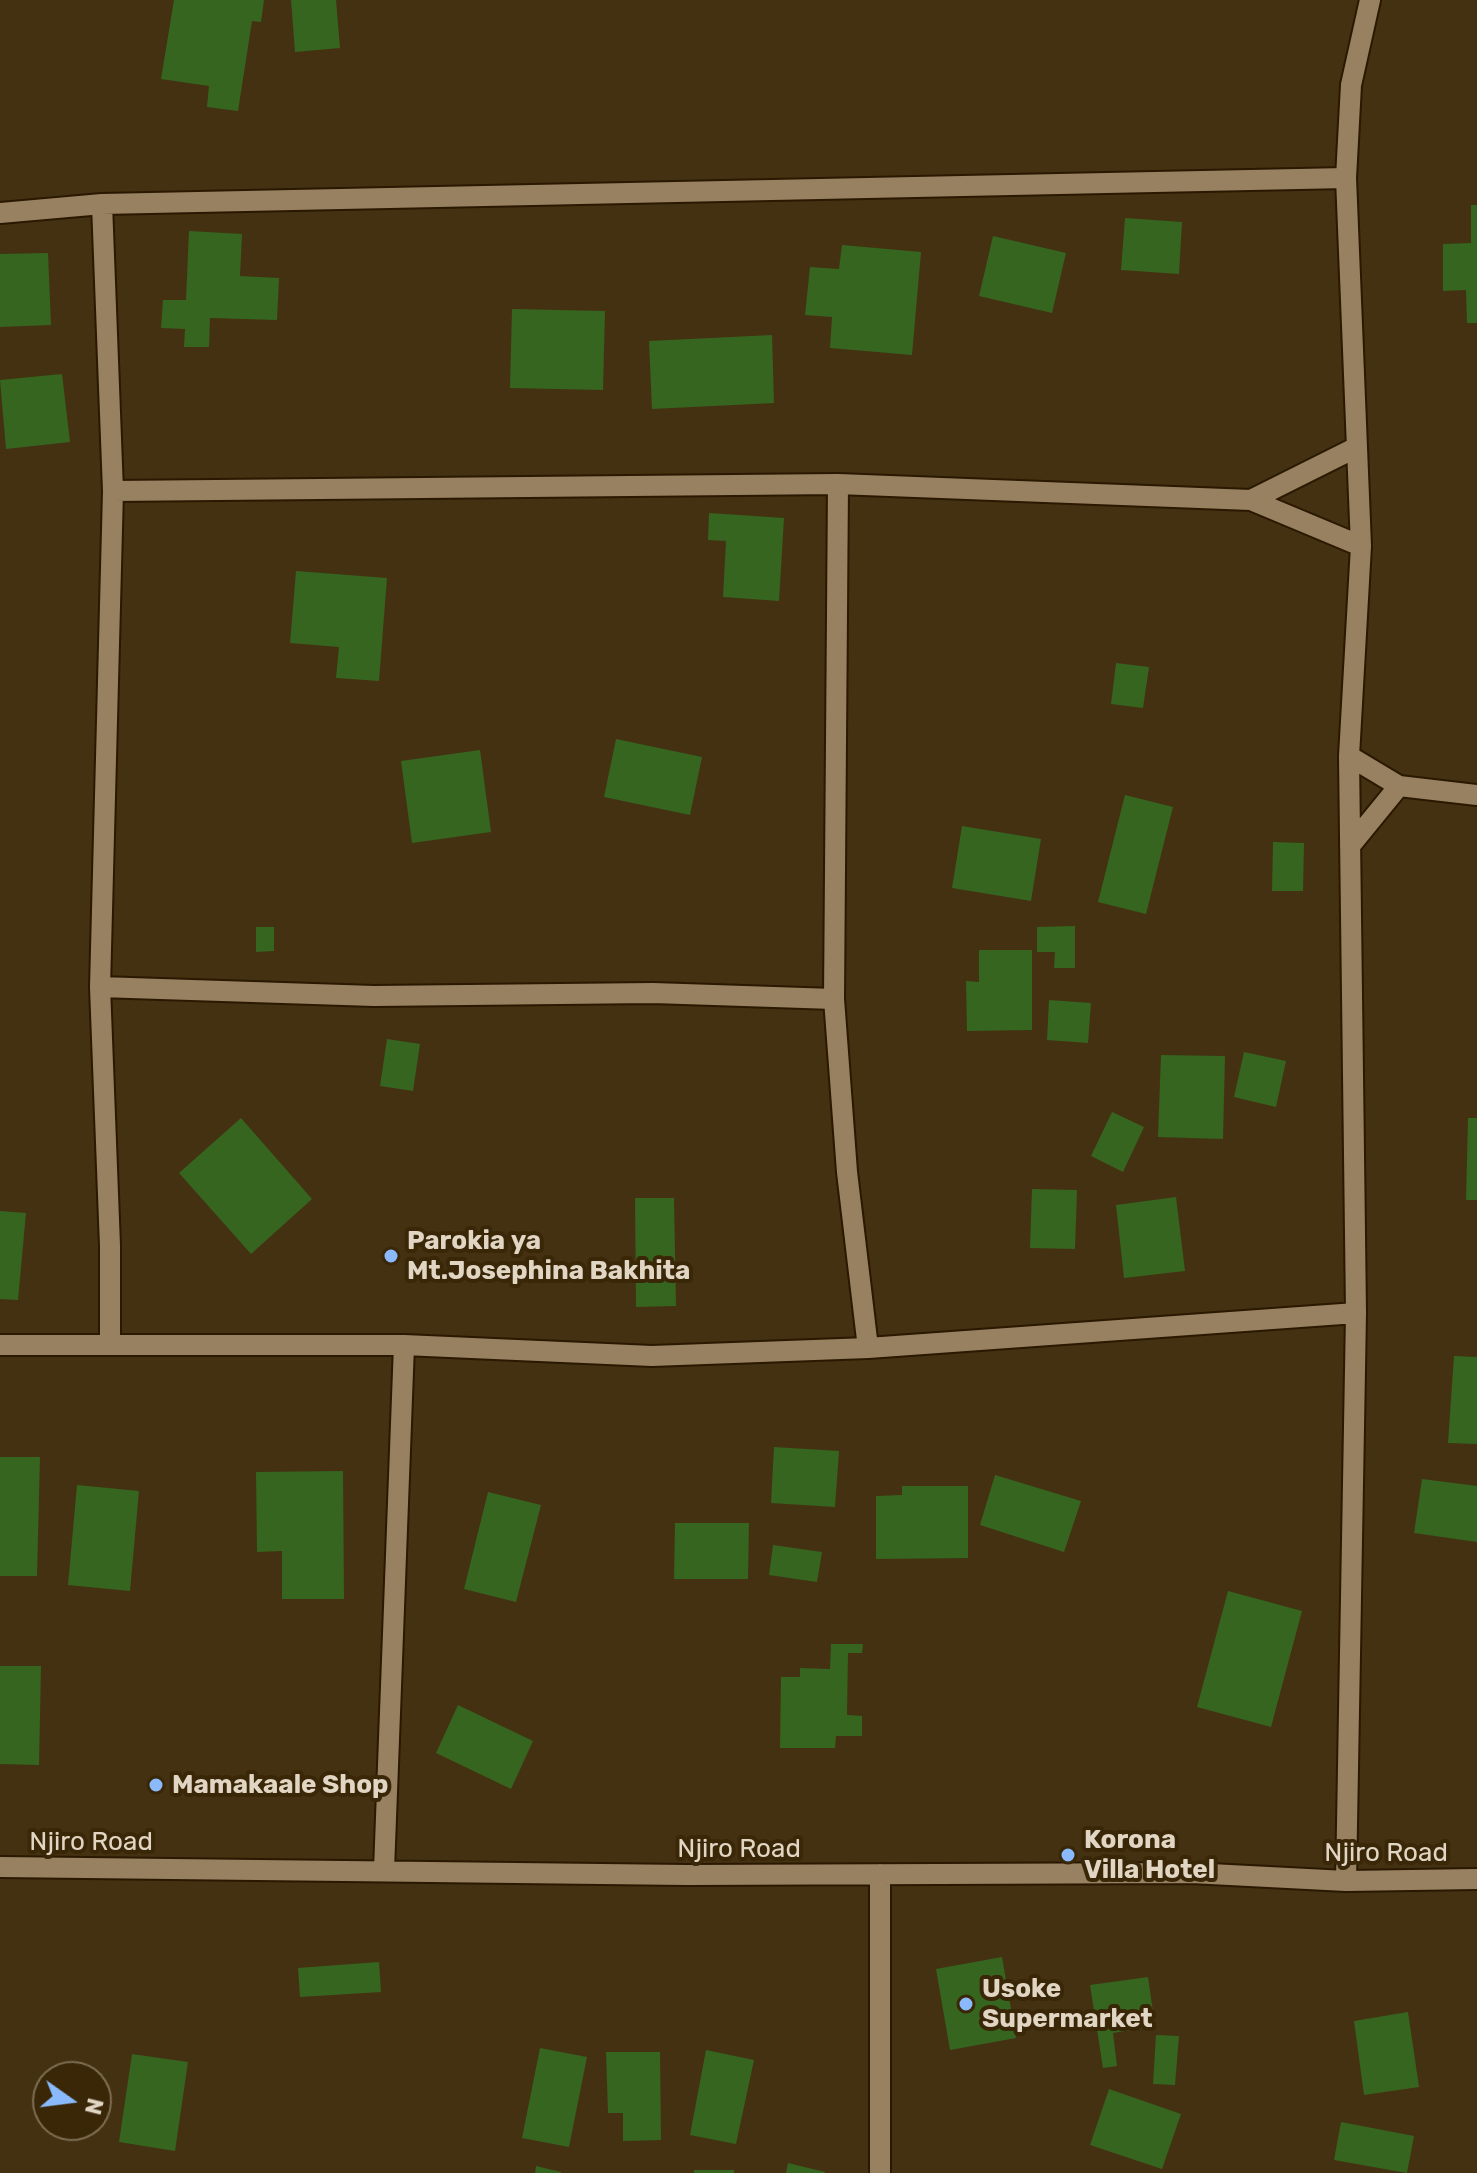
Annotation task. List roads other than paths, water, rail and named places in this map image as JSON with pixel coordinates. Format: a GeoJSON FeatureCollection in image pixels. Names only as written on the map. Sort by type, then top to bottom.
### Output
{"type":"FeatureCollection","features":[{"type":"Feature","properties":{"kind":"street"},"geometry":{"type":"LineString","coordinates":[[1346,1881],[1356,1313],[1349,756],[1361,546],[1346,178],[1351,85],[1370,0]]}},
{"type":"Feature","properties":{"kind":"street"},"geometry":{"type":"LineString","coordinates":[[0,213],[102,204],[1346,178]]}},
{"type":"Feature","properties":{"kind":"street"},"geometry":{"type":"LineString","coordinates":[[102,204],[113,491],[100,987],[110,1246],[110,1343]]}},
{"type":"Feature","properties":{"kind":"street"},"geometry":{"type":"LineString","coordinates":[[1251,500],[1355,448]]}},
{"type":"Feature","properties":{"kind":"street"},"geometry":{"type":"LineString","coordinates":[[113,491],[838,484],[1251,500],[1361,546]]}},
{"type":"Feature","properties":{"kind":"street"},"geometry":{"type":"LineString","coordinates":[[838,484],[834,999],[847,1172],[868,1348]]}},
{"type":"Feature","properties":{"kind":"street"},"geometry":{"type":"LineString","coordinates":[[1349,756],[1399,786],[1477,795]]}},
{"type":"Feature","properties":{"kind":"street"},"geometry":{"type":"LineString","coordinates":[[1350,846],[1399,786]]}},
{"type":"Feature","properties":{"kind":"street"},"geometry":{"type":"LineString","coordinates":[[100,987],[374,996],[653,993],[834,999]]}},
{"type":"Feature","properties":{"kind":"street"},"geometry":{"type":"LineString","coordinates":[[0,1345],[404,1345],[652,1356],[868,1348],[1356,1313]]}},
{"type":"Feature","properties":{"kind":"street"},"geometry":{"type":"LineString","coordinates":[[384,1870],[404,1345]]}},
{"type":"Feature","properties":{"kind":"street","name":"Njiro Road"},"geometry":{"type":"LineString","coordinates":[[0,1867],[880,1874],[1191,1873],[1346,1881],[1477,1879]]}},
{"type":"Feature","properties":{"kind":"street"},"geometry":{"type":"LineString","coordinates":[[880,1874],[880,2173]]}},
{"type":"Feature","properties":{"kind":"place","name":"Parokia ya Mt.Josephina Bakhita"},"geometry":{"type":"Point","coordinates":[391,1256]}},
{"type":"Feature","properties":{"kind":"place","name":"Mamakaale Shop"},"geometry":{"type":"Point","coordinates":[156,1785]}},
{"type":"Feature","properties":{"kind":"place","name":"Korona Villa Hotel"},"geometry":{"type":"Point","coordinates":[1068,1855]}},
{"type":"Feature","properties":{"kind":"place","name":"Usoke Supermarket"},"geometry":{"type":"Point","coordinates":[966,2004]}}]}
